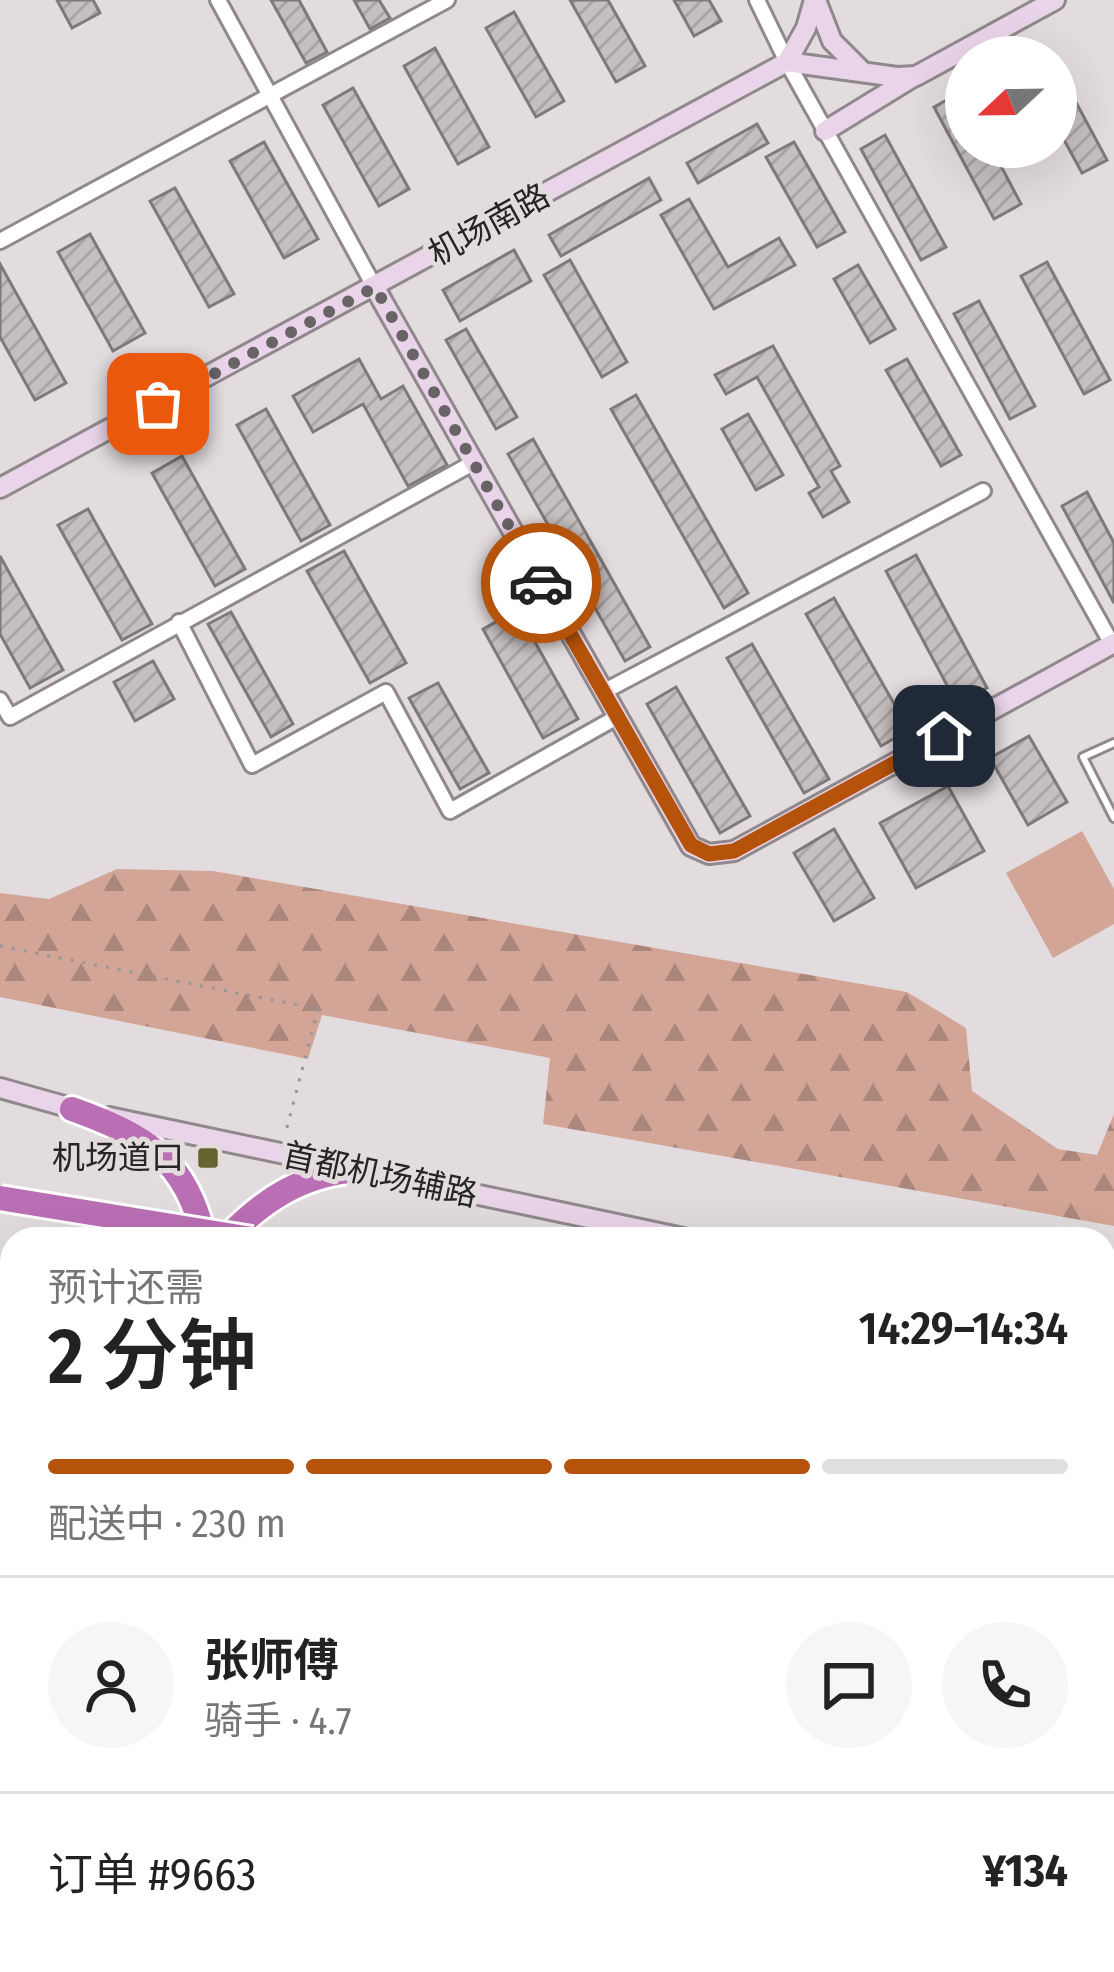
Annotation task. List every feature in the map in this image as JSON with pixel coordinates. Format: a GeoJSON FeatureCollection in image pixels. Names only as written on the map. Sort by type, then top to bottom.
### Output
{"type":"FeatureCollection","features":[{"type":"Feature","properties":{"kind":"highway"},"geometry":{"type":"LineString","coordinates":[[72,1109],[133,1133],[174,1169],[199,1210],[202,1227]]}},
{"type":"Feature","properties":{"kind":"highway"},"geometry":{"type":"LineString","coordinates":[[238,1227],[281,1192],[335,1172],[358,1170]]}},
{"type":"Feature","properties":{"kind":"highway"},"geometry":{"type":"LineString","coordinates":[[0,1198],[178,1227]]}},
{"type":"Feature","properties":{"kind":"street"},"geometry":{"type":"LineString","coordinates":[[218,0],[617,717],[691,845],[709,854],[734,851],[1113,643],[787,62],[757,0]]}},
{"type":"Feature","properties":{"kind":"street"},"geometry":{"type":"LineString","coordinates":[[0,241],[447,0]]}},
{"type":"Feature","properties":{"kind":"street"},"geometry":{"type":"LineString","coordinates":[[787,62],[815,0]]}},
{"type":"Feature","properties":{"kind":"street"},"geometry":{"type":"LineString","coordinates":[[815,0],[832,41],[860,70]]}},
{"type":"Feature","properties":{"kind":"street"},"geometry":{"type":"LineString","coordinates":[[825,130],[1054,0]]}},
{"type":"Feature","properties":{"kind":"street"},"geometry":{"type":"LineString","coordinates":[[787,62],[916,76]]}},
{"type":"Feature","properties":{"kind":"street","name":"机场南路"},"geometry":{"type":"LineString","coordinates":[[0,488],[787,62]]}},
{"type":"Feature","properties":{"kind":"street"},"geometry":{"type":"LineString","coordinates":[[0,700],[10,717],[473,463]]}},
{"type":"Feature","properties":{"kind":"street"},"geometry":{"type":"LineString","coordinates":[[603,692],[983,490]]}},
{"type":"Feature","properties":{"kind":"street"},"geometry":{"type":"LineString","coordinates":[[179,622],[252,765],[386,692],[450,812],[617,717]]}},
{"type":"Feature","properties":{"kind":"street","name":"首都机场辅路"},"geometry":{"type":"LineString","coordinates":[[0,1088],[72,1109],[631,1227]]}},
{"type":"Feature","properties":{"kind":"street","name":"首都机场辅路"},"geometry":{"type":"LineString","coordinates":[[0,1101],[72,1109]]}},
{"type":"Feature","properties":{"kind":"lane"},"geometry":{"type":"LineString","coordinates":[[1114,743],[1083,757],[1114,818]]}},
{"type":"Feature","properties":{"kind":"path"},"geometry":{"type":"LineString","coordinates":[[0,946],[318,1009],[285,1138]]}},
{"type":"Feature","properties":{"kind":"green space"},"geometry":{"type":"Polygon","coordinates":[[[1082,831],[1114,889],[1114,924],[1053,958],[1006,873],[1082,831]]]}},
{"type":"Feature","properties":{"kind":"green space"},"geometry":{"type":"Polygon","coordinates":[[[117,869],[213,871],[907,992],[966,1028],[972,1091],[1058,1149],[1097,1155],[1114,1114],[1114,1226],[543,1124],[550,1058],[322,1015],[308,1059],[0,997],[0,893],[49,899],[117,869]]]}},
{"type":"Feature","properties":{"kind":"building"},"geometry":{"type":"Polygon","coordinates":[[[57,0],[93,0],[100,13],[72,28],[57,0]]]}},
{"type":"Feature","properties":{"kind":"building"},"geometry":{"type":"Polygon","coordinates":[[[271,0],[299,0],[327,52],[306,63],[271,0]]]}},
{"type":"Feature","properties":{"kind":"building"},"geometry":{"type":"Polygon","coordinates":[[[354,0],[379,0],[390,18],[370,29],[354,0]]]}},
{"type":"Feature","properties":{"kind":"building"},"geometry":{"type":"Polygon","coordinates":[[[570,0],[608,0],[645,66],[616,82],[570,0]]]}},
{"type":"Feature","properties":{"kind":"building"},"geometry":{"type":"Polygon","coordinates":[[[674,0],[709,0],[721,21],[694,36],[674,0]]]}},
{"type":"Feature","properties":{"kind":"building"},"geometry":{"type":"Polygon","coordinates":[[[514,12],[564,101],[536,117],[486,28],[514,12]]]}},
{"type":"Feature","properties":{"kind":"building"},"geometry":{"type":"Polygon","coordinates":[[[435,48],[489,147],[458,164],[404,66],[435,48]]]}},
{"type":"Feature","properties":{"kind":"building"},"geometry":{"type":"Polygon","coordinates":[[[353,88],[409,189],[379,206],[323,105],[353,88]]]}},
{"type":"Feature","properties":{"kind":"building"},"geometry":{"type":"Polygon","coordinates":[[[945,101],[945,128],[934,107],[945,101]]]}},
{"type":"Feature","properties":{"kind":"building"},"geometry":{"type":"Polygon","coordinates":[[[1077,104],[1107,160],[1082,173],[1077,164],[1077,104]]]}},
{"type":"Feature","properties":{"kind":"building"},"geometry":{"type":"Polygon","coordinates":[[[757,124],[768,143],[698,183],[687,163],[757,124]]]}},
{"type":"Feature","properties":{"kind":"building"},"geometry":{"type":"Polygon","coordinates":[[[885,135],[946,247],[921,260],[861,149],[885,135]]]}},
{"type":"Feature","properties":{"kind":"building"},"geometry":{"type":"Polygon","coordinates":[[[264,142],[318,239],[284,258],[230,161],[264,142]]]}},
{"type":"Feature","properties":{"kind":"building"},"geometry":{"type":"Polygon","coordinates":[[[794,142],[845,232],[817,247],[766,157],[794,142]]]}},
{"type":"Feature","properties":{"kind":"building"},"geometry":{"type":"Polygon","coordinates":[[[967,168],[1002,168],[1021,204],[994,219],[967,168]]]}},
{"type":"Feature","properties":{"kind":"building"},"geometry":{"type":"Polygon","coordinates":[[[649,178],[661,200],[561,256],[549,235],[649,178]]]}},
{"type":"Feature","properties":{"kind":"building"},"geometry":{"type":"Polygon","coordinates":[[[175,188],[234,294],[209,307],[150,201],[175,188]]]}},
{"type":"Feature","properties":{"kind":"building"},"geometry":{"type":"Polygon","coordinates":[[[689,199],[728,267],[779,238],[795,265],[714,309],[661,215],[689,199]]]}},
{"type":"Feature","properties":{"kind":"building"},"geometry":{"type":"Polygon","coordinates":[[[90,234],[145,333],[113,351],[58,252],[90,234]]]}},
{"type":"Feature","properties":{"kind":"building"},"geometry":{"type":"Polygon","coordinates":[[[514,250],[531,281],[460,321],[443,290],[514,250]]]}},
{"type":"Feature","properties":{"kind":"building"},"geometry":{"type":"Polygon","coordinates":[[[570,260],[627,362],[602,377],[544,275],[570,260]]]}},
{"type":"Feature","properties":{"kind":"building"},"geometry":{"type":"Polygon","coordinates":[[[1047,262],[1110,380],[1084,394],[1021,276],[1047,262]]]}},
{"type":"Feature","properties":{"kind":"building"},"geometry":{"type":"Polygon","coordinates":[[[0,264],[66,383],[35,400],[0,337],[0,264]]]}},
{"type":"Feature","properties":{"kind":"building"},"geometry":{"type":"Polygon","coordinates":[[[858,265],[895,329],[870,343],[834,279],[858,265]]]}},
{"type":"Feature","properties":{"kind":"building"},"geometry":{"type":"Polygon","coordinates":[[[979,301],[1035,406],[1010,419],[954,314],[979,301]]]}},
{"type":"Feature","properties":{"kind":"building"},"geometry":{"type":"Polygon","coordinates":[[[466,329],[517,417],[496,429],[446,340],[466,329]]]}},
{"type":"Feature","properties":{"kind":"building"},"geometry":{"type":"Polygon","coordinates":[[[773,346],[840,466],[831,471],[849,502],[823,517],[809,493],[819,487],[757,377],[726,394],[715,375],[773,346]]]}},
{"type":"Feature","properties":{"kind":"building"},"geometry":{"type":"Polygon","coordinates":[[[359,359],[381,399],[403,386],[447,465],[408,486],[363,404],[313,432],[293,396],[359,359]]]}},
{"type":"Feature","properties":{"kind":"building"},"geometry":{"type":"Polygon","coordinates":[[[907,359],[961,455],[941,466],[886,370],[907,359]]]}},
{"type":"Feature","properties":{"kind":"building"},"geometry":{"type":"Polygon","coordinates":[[[636,395],[748,593],[724,608],[611,409],[636,395]]]}},
{"type":"Feature","properties":{"kind":"building"},"geometry":{"type":"Polygon","coordinates":[[[266,409],[330,525],[301,541],[237,425],[266,409]]]}},
{"type":"Feature","properties":{"kind":"building"},"geometry":{"type":"Polygon","coordinates":[[[748,414],[783,475],[756,490],[722,429],[748,414]]]}},
{"type":"Feature","properties":{"kind":"building"},"geometry":{"type":"Polygon","coordinates":[[[533,439],[650,647],[625,661],[508,454],[533,439]]]}},
{"type":"Feature","properties":{"kind":"building"},"geometry":{"type":"Polygon","coordinates":[[[182,456],[245,569],[215,586],[152,473],[182,456]]]}},
{"type":"Feature","properties":{"kind":"building"},"geometry":{"type":"Polygon","coordinates":[[[1087,492],[1114,543],[1114,603],[1062,506],[1087,492]]]}},
{"type":"Feature","properties":{"kind":"building"},"geometry":{"type":"Polygon","coordinates":[[[88,509],[152,624],[122,640],[58,525],[88,509]]]}},
{"type":"Feature","properties":{"kind":"building"},"geometry":{"type":"Polygon","coordinates":[[[344,551],[406,663],[370,683],[307,571],[344,551]]]}},
{"type":"Feature","properties":{"kind":"building"},"geometry":{"type":"Polygon","coordinates":[[[916,555],[987,688],[957,704],[886,571],[916,555]]]}},
{"type":"Feature","properties":{"kind":"building"},"geometry":{"type":"Polygon","coordinates":[[[0,556],[63,670],[30,688],[0,634],[0,556]]]}},
{"type":"Feature","properties":{"kind":"building"},"geometry":{"type":"Polygon","coordinates":[[[834,598],[909,730],[881,746],[806,614],[834,598]]]}},
{"type":"Feature","properties":{"kind":"building"},"geometry":{"type":"Polygon","coordinates":[[[517,610],[578,719],[543,738],[483,629],[517,610]]]}},
{"type":"Feature","properties":{"kind":"building"},"geometry":{"type":"Polygon","coordinates":[[[231,612],[293,724],[271,737],[208,624],[231,612]]]}},
{"type":"Feature","properties":{"kind":"building"},"geometry":{"type":"Polygon","coordinates":[[[752,644],[829,779],[804,793],[727,658],[752,644]]]}},
{"type":"Feature","properties":{"kind":"building"},"geometry":{"type":"Polygon","coordinates":[[[153,661],[174,699],[135,721],[114,682],[153,661]]]}},
{"type":"Feature","properties":{"kind":"building"},"geometry":{"type":"Polygon","coordinates":[[[438,683],[489,773],[460,789],[409,698],[438,683]]]}},
{"type":"Feature","properties":{"kind":"building"},"geometry":{"type":"Polygon","coordinates":[[[676,687],[750,816],[720,833],[647,704],[676,687]]]}},
{"type":"Feature","properties":{"kind":"building"},"geometry":{"type":"Polygon","coordinates":[[[1029,736],[1067,802],[1028,825],[990,758],[1029,736]]]}},
{"type":"Feature","properties":{"kind":"building"},"geometry":{"type":"Polygon","coordinates":[[[948,786],[984,851],[916,888],[880,823],[948,786]]]}},
{"type":"Feature","properties":{"kind":"building"},"geometry":{"type":"Polygon","coordinates":[[[834,829],[874,898],[834,921],[794,853],[834,829]]]}},
{"type":"Feature","properties":{"kind":"way so far"},"geometry":{"type":"LineString","coordinates":[[158,404],[375,287],[541,583]]}},
{"type":"Feature","properties":{"kind":"place","name":"机场道口"},"geometry":{"type":"Point","coordinates":[208,1158]}},
{"type":"Feature","properties":{"kind":"route"},"geometry":{"type":"LineString","coordinates":[[541,583],[691,845],[709,854],[734,851],[944,736]]}}]}
